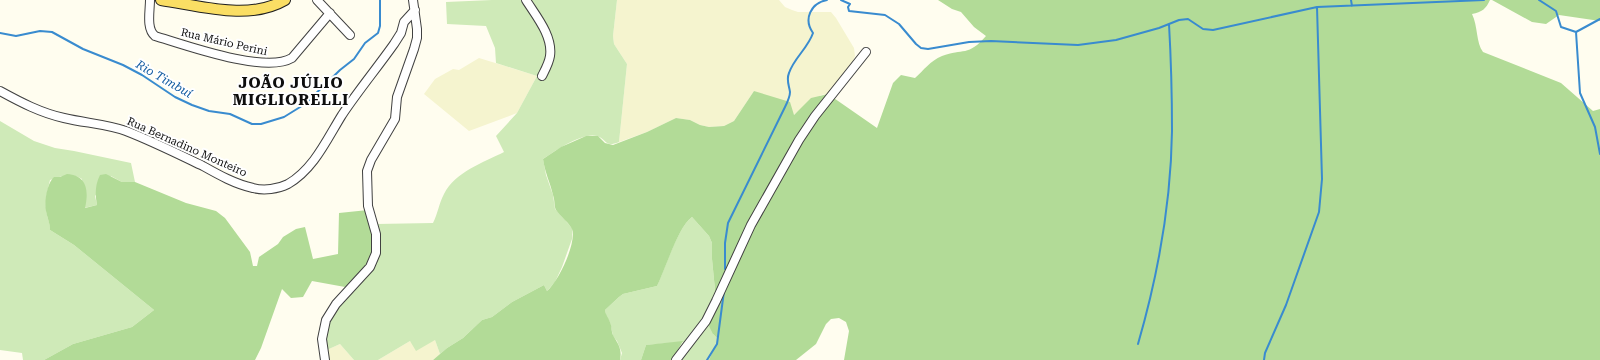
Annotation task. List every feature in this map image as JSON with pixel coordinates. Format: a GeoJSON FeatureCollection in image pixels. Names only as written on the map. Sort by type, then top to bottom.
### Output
{"type":"FeatureCollection","features":[{"type":"Feature","properties":{"kind":"main road"},"geometry":{"type":"LineString","coordinates":[[161,0],[235,11],[250,11],[269,8],[285,0]]}},
{"type":"Feature","properties":{"kind":"street","name":"Rua Mário Perini"},"geometry":{"type":"LineString","coordinates":[[150,0],[150,27],[151,32],[155,36],[201,50],[266,64],[284,62],[292,58],[330,13]]}},
{"type":"Feature","properties":{"kind":"street"},"geometry":{"type":"LineString","coordinates":[[317,0],[350,35]]}},
{"type":"Feature","properties":{"kind":"street"},"geometry":{"type":"LineString","coordinates":[[325,360],[322,339],[326,320],[336,304],[370,267],[376,253],[376,234],[368,206],[367,171],[371,160],[395,119],[397,97],[417,38],[413,0]]}},
{"type":"Feature","properties":{"kind":"street"},"geometry":{"type":"LineString","coordinates":[[526,0],[544,29],[550,46],[549,63],[542,76]]}},
{"type":"Feature","properties":{"kind":"street","name":"Rua Bernadino Monteiro"},"geometry":{"type":"LineString","coordinates":[[0,91],[21,103],[50,115],[93,122],[126,131],[184,157],[240,185],[255,189],[278,188],[288,184],[300,176],[313,161],[343,114],[394,44],[401,33],[404,22],[415,10]]}},
{"type":"Feature","properties":{"kind":"street"},"geometry":{"type":"LineString","coordinates":[[676,360],[706,321],[751,225],[800,140],[815,116],[866,52]]}},
{"type":"Feature","properties":{"kind":"green space"},"geometry":{"type":"Polygon","coordinates":[[[492,0],[617,0],[613,36],[614,44],[627,64],[619,142],[608,144],[597,136],[584,137],[576,139],[543,159],[546,175],[553,195],[555,209],[572,228],[572,239],[555,282],[547,291],[544,285],[512,302],[492,317],[482,320],[463,338],[440,354],[435,340],[416,351],[410,341],[378,360],[354,360],[340,344],[320,353],[318,343],[320,325],[328,308],[334,300],[362,271],[376,224],[433,223],[444,194],[455,180],[471,168],[504,152],[496,136],[517,113],[537,76],[496,63],[495,48],[486,26],[447,24],[446,2],[492,0]]]}},
{"type":"Feature","properties":{"kind":"green space"},"geometry":{"type":"Polygon","coordinates":[[[617,0],[779,0],[785,7],[798,12],[831,12],[854,48],[855,56],[853,61],[828,94],[821,95],[793,115],[754,91],[734,121],[724,126],[709,127],[700,125],[690,120],[676,118],[647,132],[619,142],[627,64],[614,44],[613,36],[617,0]]]}},
{"type":"Feature","properties":{"kind":"green space"},"geometry":{"type":"Polygon","coordinates":[[[938,0],[1490,0],[1483,10],[1472,14],[1479,44],[1483,52],[1561,83],[1593,111],[1600,109],[1600,360],[844,360],[849,331],[846,322],[839,318],[831,319],[826,324],[816,344],[796,360],[709,360],[718,339],[713,334],[707,322],[716,300],[712,243],[709,236],[692,217],[677,238],[657,286],[623,294],[605,310],[611,324],[613,335],[620,348],[620,360],[433,360],[447,348],[463,338],[482,320],[492,317],[512,302],[544,285],[547,291],[566,262],[572,243],[572,229],[556,210],[554,197],[543,159],[561,147],[586,136],[598,136],[605,143],[613,145],[647,132],[676,118],[690,120],[700,125],[709,127],[724,126],[734,121],[754,91],[790,102],[794,115],[811,98],[828,94],[877,128],[893,83],[901,75],[915,78],[938,58],[970,49],[980,43],[986,36],[974,27],[961,12],[952,9],[938,0]]]}},
{"type":"Feature","properties":{"kind":"green space"},"geometry":{"type":"Polygon","coordinates":[[[1492,0],[1600,0],[1600,21],[1559,15],[1546,24],[1532,22],[1492,0]]]}},
{"type":"Feature","properties":{"kind":"green space"},"geometry":{"type":"Polygon","coordinates":[[[479,58],[537,76],[517,113],[469,131],[424,94],[435,79],[453,69],[459,70],[479,58]]]}},
{"type":"Feature","properties":{"kind":"green space"},"geometry":{"type":"Polygon","coordinates":[[[0,121],[34,141],[55,148],[131,163],[135,182],[122,182],[111,176],[95,196],[97,205],[84,208],[82,179],[70,175],[50,180],[46,211],[50,230],[74,245],[154,310],[132,327],[73,344],[44,360],[23,360],[22,353],[0,350],[0,121]]]}},
{"type":"Feature","properties":{"kind":"green space"},"geometry":{"type":"Polygon","coordinates":[[[67,174],[79,177],[83,181],[87,196],[85,208],[97,205],[97,182],[100,175],[106,174],[122,182],[135,182],[186,203],[216,211],[225,218],[250,252],[253,266],[257,266],[259,257],[278,244],[283,237],[296,229],[305,227],[313,259],[338,254],[339,213],[368,210],[376,224],[372,260],[345,287],[312,281],[303,297],[291,298],[282,289],[261,348],[255,360],[44,360],[73,344],[132,327],[154,310],[74,245],[50,230],[45,207],[48,188],[54,177],[60,177],[67,174]]]}},
{"type":"Feature","properties":{"kind":"green space"},"geometry":{"type":"Polygon","coordinates":[[[692,217],[709,236],[712,243],[716,300],[713,334],[718,339],[709,360],[672,360],[683,342],[646,345],[641,360],[620,360],[622,353],[613,336],[610,322],[606,316],[605,310],[623,294],[657,286],[677,239],[687,222],[692,217]]]}},
{"type":"Feature","properties":{"kind":"green space"},"geometry":{"type":"Polygon","coordinates":[[[435,340],[440,354],[433,360],[378,360],[410,341],[413,344],[435,340]]]}},
{"type":"Feature","properties":{"kind":"green space"},"geometry":{"type":"Polygon","coordinates":[[[683,341],[672,360],[641,360],[646,345],[683,341]]]}},
{"type":"Feature","properties":{"kind":"green space"},"geometry":{"type":"Polygon","coordinates":[[[340,344],[354,360],[322,360],[320,353],[340,344]]]}},
{"type":"Feature","properties":{"kind":"waterway","name":"Rio Timbuí"},"geometry":{"type":"LineString","coordinates":[[0,33],[16,36],[40,31],[52,32],[83,49],[123,65],[142,75],[175,97],[192,105],[209,111],[230,114],[252,124],[261,124],[284,117],[305,104],[340,70],[354,59],[365,43],[378,33],[380,26],[380,0]]}},
{"type":"Feature","properties":{"kind":"waterway"},"geometry":{"type":"LineString","coordinates":[[725,269],[725,243],[728,223],[790,96],[788,80],[789,73],[813,33],[809,22],[810,12],[817,4],[827,0]]}},
{"type":"Feature","properties":{"kind":"waterway"},"geometry":{"type":"LineString","coordinates":[[841,0],[850,4],[848,7],[849,11],[885,15],[899,24],[921,48],[928,49],[969,42],[991,41],[1078,45],[1116,40],[1159,28],[1179,20],[1188,19],[1203,29],[1213,30],[1317,7],[1484,0]]}},
{"type":"Feature","properties":{"kind":"waterway"},"geometry":{"type":"LineString","coordinates":[[1351,0],[1352,6]]}},
{"type":"Feature","properties":{"kind":"waterway"},"geometry":{"type":"LineString","coordinates":[[1539,0],[1556,11],[1561,27],[1576,32],[1600,19]]}},
{"type":"Feature","properties":{"kind":"waterway"},"geometry":{"type":"LineString","coordinates":[[1264,360],[1265,353],[1286,305],[1319,212],[1322,179],[1317,7]]}},
{"type":"Feature","properties":{"kind":"waterway"},"geometry":{"type":"LineString","coordinates":[[1138,344],[1152,292],[1162,238],[1169,185],[1172,131],[1169,24]]}},
{"type":"Feature","properties":{"kind":"waterway"},"geometry":{"type":"LineString","coordinates":[[1576,32],[1580,93],[1595,127],[1600,154]]}},
{"type":"Feature","properties":{"kind":"waterway"},"geometry":{"type":"LineString","coordinates":[[707,360],[717,344],[724,291]]}},
{"type":"Feature","properties":{"kind":"district","name":"JOÃO JÚLIO MIGLIORELLI"},"geometry":{"type":"Point","coordinates":[291,92]}}]}
